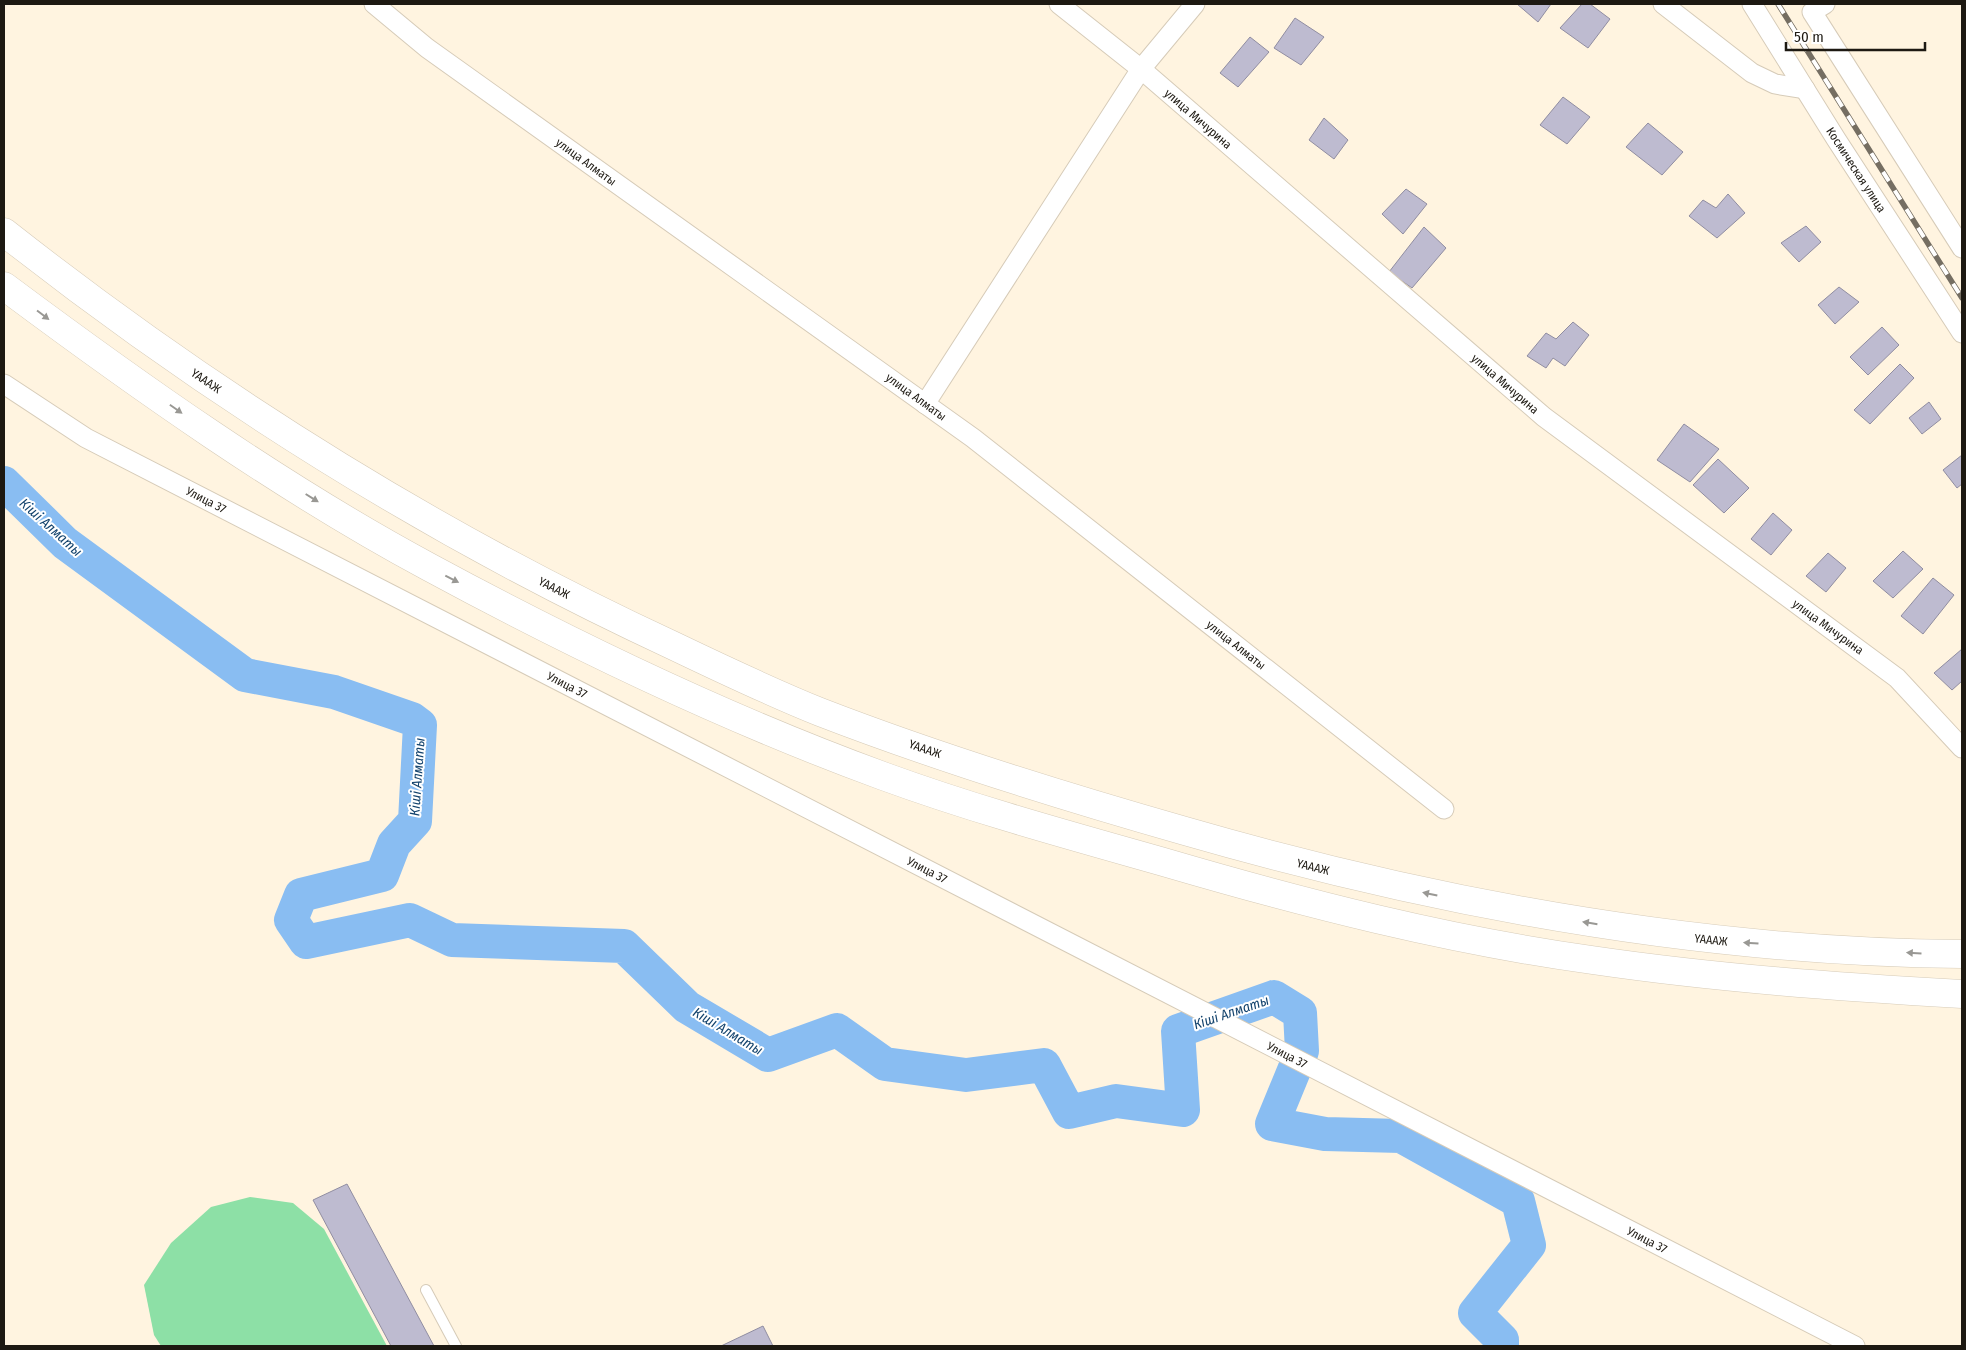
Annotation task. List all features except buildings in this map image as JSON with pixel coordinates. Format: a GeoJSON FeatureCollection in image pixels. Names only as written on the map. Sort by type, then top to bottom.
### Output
{"type":"FeatureCollection","features":[{"type":"Feature","properties":{"kind":"highway","name":"ҮАААЖ"},"geometry":{"type":"LineString","coordinates":[[4,232],[108,312],[243,407],[398,502],[556,590],[743,679],[819,712],[1062,795],[1282,859],[1389,885],[1513,911],[1717,941],[1918,954],[1962,954]]}},
{"type":"Feature","properties":{"kind":"highway"},"geometry":{"type":"LineString","coordinates":[[4,286],[189,419],[351,522],[428,567],[598,653],[716,708],[806,747],[885,777],[983,810],[1210,876],[1372,919],[1443,934],[1590,960],[1743,978],[1859,988],[1962,994]]}},
{"type":"Feature","properties":{"kind":"street","name":"улица Алматы"},"geometry":{"type":"LineString","coordinates":[[374,4],[427,48],[981,445],[1444,808]]}},
{"type":"Feature","properties":{"kind":"street","name":"улица Мичурина"},"geometry":{"type":"LineString","coordinates":[[1059,4],[1140,69],[1544,417],[1897,678],[1962,748]]}},
{"type":"Feature","properties":{"kind":"street"},"geometry":{"type":"LineString","coordinates":[[925,404],[1140,69],[1195,4]]}},
{"type":"Feature","properties":{"kind":"street"},"geometry":{"type":"LineString","coordinates":[[1663,4],[1752,73],[1775,84],[1805,89]]}},
{"type":"Feature","properties":{"kind":"street","name":"Космическая улица"},"geometry":{"type":"LineString","coordinates":[[1752,4],[1962,334]]}},
{"type":"Feature","properties":{"kind":"street"},"geometry":{"type":"LineString","coordinates":[[1826,4],[1812,12],[1962,248]]}},
{"type":"Feature","properties":{"kind":"street","name":"Улица 37"},"geometry":{"type":"LineString","coordinates":[[4,384],[95,443],[1855,1346]]}},
{"type":"Feature","properties":{"kind":"lane"},"geometry":{"type":"LineString","coordinates":[[426,1290],[456,1346]]}},
{"type":"Feature","properties":{"kind":"green space"},"geometry":{"type":"Polygon","coordinates":[[[250,1197],[293,1203],[324,1229],[387,1346],[161,1346],[154,1335],[144,1285],[171,1243],[211,1207],[250,1197]]]}},
{"type":"Feature","properties":{"kind":"waterway","name":"Кіші Алматы"},"geometry":{"type":"LineString","coordinates":[[4,483],[65,543],[245,675],[334,692],[412,719],[420,725],[415,821],[394,844],[382,875],[301,895],[291,920],[306,942],[410,920],[452,940],[624,946],[687,1007],[768,1055],[837,1030],[885,1064],[966,1075],[1044,1065],[1069,1112],[1116,1101],[1183,1110],[1178,1031],[1274,997],[1300,1013],[1302,1051],[1272,1124],[1325,1134],[1401,1136],[1518,1201],[1529,1245],[1475,1313],[1502,1340],[1502,1346]]}},
{"type":"Feature","properties":{"kind":"railway"},"geometry":{"type":"LineString","coordinates":[[1778,4],[1962,298]]}}]}
